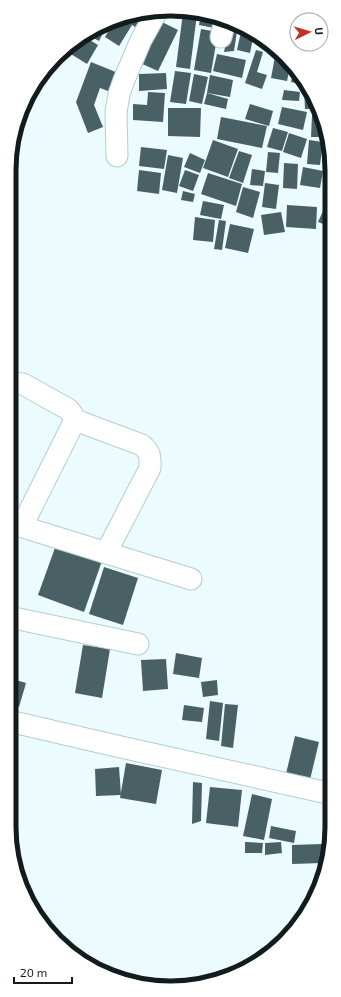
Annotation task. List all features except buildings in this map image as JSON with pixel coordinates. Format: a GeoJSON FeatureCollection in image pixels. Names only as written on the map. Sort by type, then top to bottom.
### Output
{"type":"FeatureCollection","features":[{"type":"Feature","properties":{"kind":"street"},"geometry":{"type":"LineString","coordinates":[[117,156],[116,112],[119,94],[141,40],[154,17]]}},
{"type":"Feature","properties":{"kind":"street"},"geometry":{"type":"LineString","coordinates":[[16,384],[23,384],[68,409],[75,420],[142,445],[148,450],[150,468],[106,553]]}},
{"type":"Feature","properties":{"kind":"street"},"geometry":{"type":"LineString","coordinates":[[75,420],[16,524],[191,579]]}},
{"type":"Feature","properties":{"kind":"street"},"geometry":{"type":"LineString","coordinates":[[16,618],[138,644]]}},
{"type":"Feature","properties":{"kind":"street"},"geometry":{"type":"LineString","coordinates":[[16,723],[325,792]]}}]}
